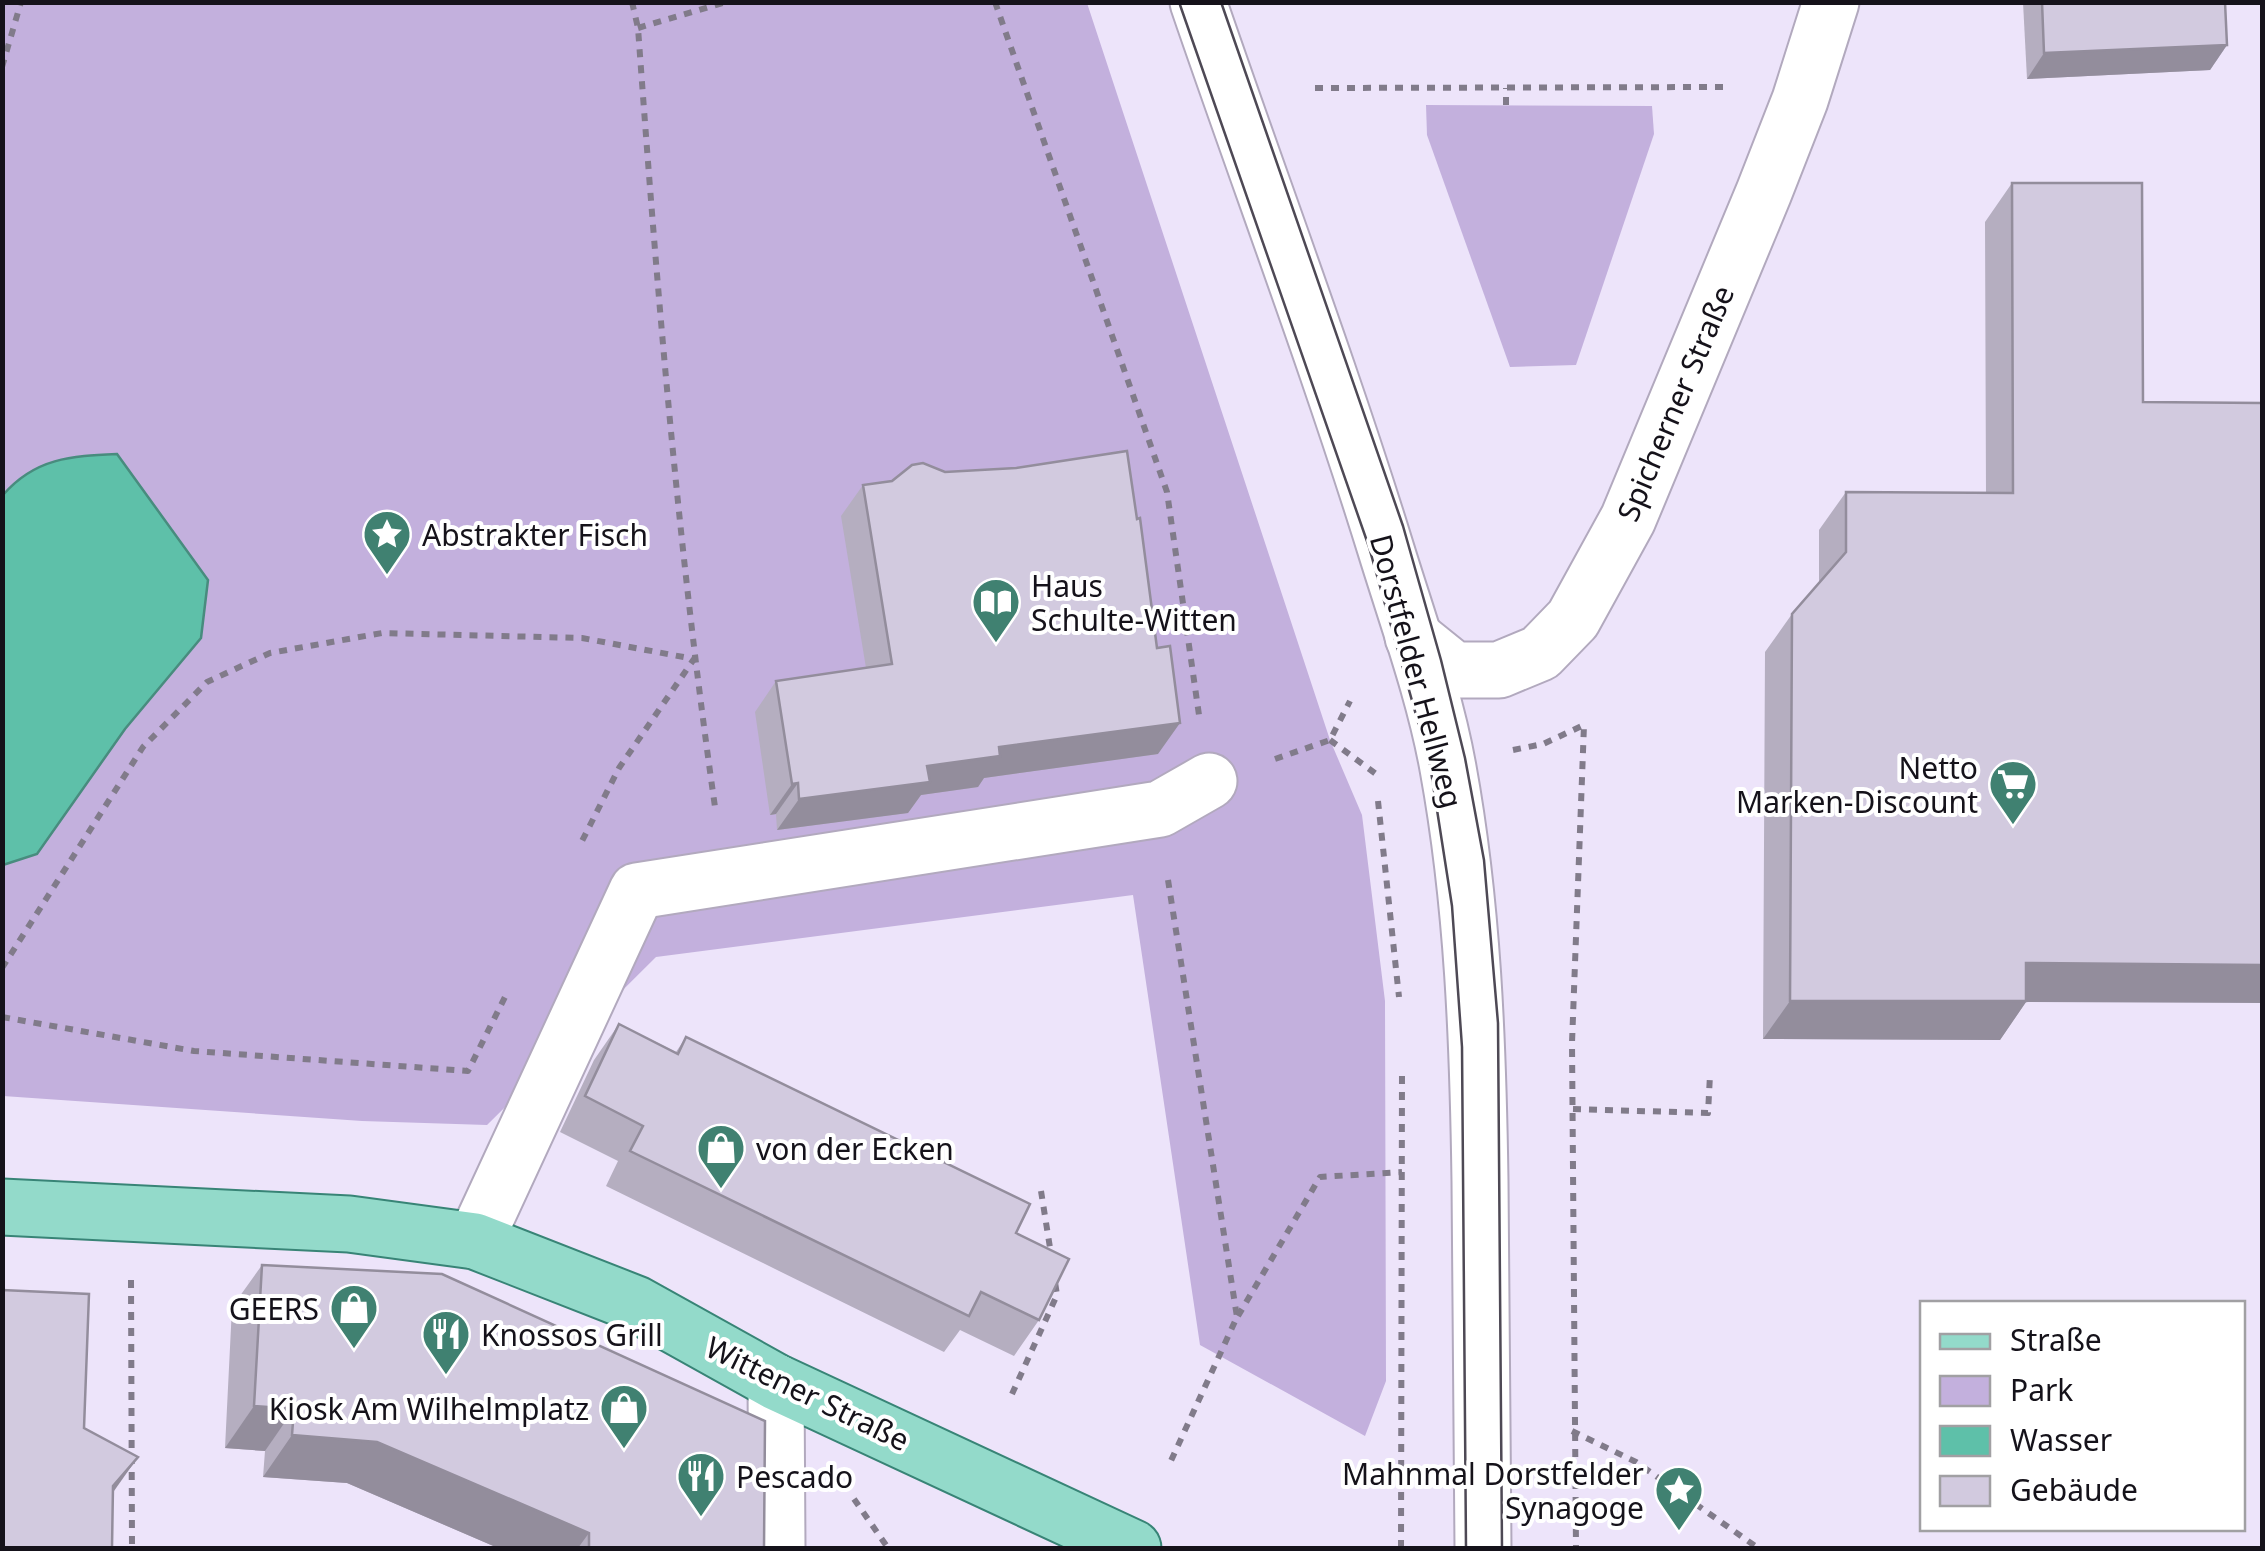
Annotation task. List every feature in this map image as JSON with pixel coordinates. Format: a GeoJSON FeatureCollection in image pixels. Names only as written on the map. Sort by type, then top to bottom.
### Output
{"type":"FeatureCollection","features":[{"type":"Feature","properties":{"kind":"main road","name":"Wittener Straße"},"geometry":{"type":"LineString","coordinates":[[2,1207],[349,1224],[475,1241],[636,1304],[776,1382],[1133,1548]]}},
{"type":"Feature","properties":{"kind":"street","name":"Dorstfelder Hellweg"},"geometry":{"type":"LineString","coordinates":[[1198,2],[1344,412],[1447,762],[1472,950],[1479,1153],[1483,1548]]}},
{"type":"Feature","properties":{"kind":"street","name":"Spicherner Straße"},"geometry":{"type":"LineString","coordinates":[[1413,637],[1454,670],[1499,670],[1540,653],[1572,619],[1636,501],[1800,100],[1831,2]]}},
{"type":"Feature","properties":{"kind":"street"},"geometry":{"type":"LineString","coordinates":[[475,1241],[637,891],[1160,809],[1209,781]]}},
{"type":"Feature","properties":{"kind":"street"},"geometry":{"type":"LineString","coordinates":[[776,1382],[776,1548]]}},
{"type":"Feature","properties":{"kind":"path"},"geometry":{"type":"LineString","coordinates":[[2,67],[21,2]]}},
{"type":"Feature","properties":{"kind":"path"},"geometry":{"type":"LineString","coordinates":[[632,2],[638,28],[662,364],[694,659],[725,878]]}},
{"type":"Feature","properties":{"kind":"path"},"geometry":{"type":"LineString","coordinates":[[638,28],[726,2]]}},
{"type":"Feature","properties":{"kind":"path"},"geometry":{"type":"LineString","coordinates":[[995,2],[1168,492],[1199,717]]}},
{"type":"Feature","properties":{"kind":"path"},"geometry":{"type":"LineString","coordinates":[[1315,88],[1724,87]]}},
{"type":"Feature","properties":{"kind":"path"},"geometry":{"type":"LineString","coordinates":[[1506,88],[1506,105]]}},
{"type":"Feature","properties":{"kind":"path"},"geometry":{"type":"LineString","coordinates":[[2,968],[142,747],[207,682],[270,653],[382,633],[582,638],[694,659]]}},
{"type":"Feature","properties":{"kind":"path"},"geometry":{"type":"LineString","coordinates":[[574,857],[619,768],[694,659]]}},
{"type":"Feature","properties":{"kind":"path"},"geometry":{"type":"LineString","coordinates":[[1209,781],[1330,740],[1350,701],[1357,714]]}},
{"type":"Feature","properties":{"kind":"path"},"geometry":{"type":"LineString","coordinates":[[1506,752],[1543,744],[1584,725],[1572,1043],[1572,1432],[1576,1548]]}},
{"type":"Feature","properties":{"kind":"path"},"geometry":{"type":"LineString","coordinates":[[1330,740],[1375,775]]}},
{"type":"Feature","properties":{"kind":"path"},"geometry":{"type":"LineString","coordinates":[[1374,758],[1399,999]]}},
{"type":"Feature","properties":{"kind":"path"},"geometry":{"type":"LineString","coordinates":[[1168,890],[1237,1317]]}},
{"type":"Feature","properties":{"kind":"path"},"geometry":{"type":"LineString","coordinates":[[2,1017],[194,1050],[468,1071],[513,982]]}},
{"type":"Feature","properties":{"kind":"path"},"geometry":{"type":"LineString","coordinates":[[1401,1548],[1402,1057]]}},
{"type":"Feature","properties":{"kind":"path"},"geometry":{"type":"LineString","coordinates":[[1572,1108],[1708,1113],[1710,1075]]}},
{"type":"Feature","properties":{"kind":"path"},"geometry":{"type":"LineString","coordinates":[[1169,1464],[1237,1317],[1320,1177],[1402,1172]]}},
{"type":"Feature","properties":{"kind":"path"},"geometry":{"type":"LineString","coordinates":[[1041,1192],[1052,1260]]}},
{"type":"Feature","properties":{"kind":"path"},"geometry":{"type":"LineString","coordinates":[[130,1214],[132,1548]]}},
{"type":"Feature","properties":{"kind":"path"},"geometry":{"type":"LineString","coordinates":[[1012,1394],[1057,1295],[1054,1278]]}},
{"type":"Feature","properties":{"kind":"path"},"geometry":{"type":"LineString","coordinates":[[1572,1432],[1636,1462],[1758,1548]]}},
{"type":"Feature","properties":{"kind":"green space"},"geometry":{"type":"Polygon","coordinates":[[[2,3],[1087,3],[1330,740],[1362,815],[1385,1001],[1386,1381],[1365,1436],[1200,1345],[1133,895],[656,957],[487,1125],[362,1121],[3,1096],[2,3]]]}},
{"type":"Feature","properties":{"kind":"green space"},"geometry":{"type":"Polygon","coordinates":[[[1426,105],[1652,106],[1654,134],[1576,365],[1510,367],[1427,135],[1426,105]]]}},
{"type":"Feature","properties":{"kind":"water"},"geometry":{"type":"Polygon","coordinates":[[[117,454],[208,580],[201,638],[125,729],[37,854],[3,865],[3,495],[41,466],[69,458],[117,454]]]}},
{"type":"Feature","properties":{"kind":"building"},"geometry":{"type":"Polygon","coordinates":[[[2042,2],[2225,2],[2227,45],[2044,53],[2042,2]]]}},
{"type":"Feature","properties":{"kind":"building","name":"Netto Marken-Discount"},"geometry":{"type":"Polygon","coordinates":[[[2012,183],[2142,183],[2143,402],[2262,403],[2262,965],[2026,963],[2026,1001],[1790,1001],[1792,614],[1846,552],[1846,492],[2013,493],[2012,183]]]}},
{"type":"Feature","properties":{"kind":"building","name":"Haus Schulte-Witten"},"geometry":{"type":"Polygon","coordinates":[[[1127,451],[1157,648],[1170,646],[1180,723],[999,747],[1000,756],[927,766],[930,782],[799,799],[798,783],[792,784],[776,681],[892,664],[863,485],[892,481],[912,465],[923,463],[945,472],[1016,468],[1127,451]]]}},
{"type":"Feature","properties":{"kind":"building"},"geometry":{"type":"Polygon","coordinates":[[[619,1024],[678,1054],[686,1037],[1030,1204],[1016,1233],[1069,1259],[1039,1320],[981,1292],[969,1316],[630,1151],[643,1126],[585,1096],[619,1024]]]}},
{"type":"Feature","properties":{"kind":"building"},"geometry":{"type":"Polygon","coordinates":[[[262,1265],[442,1274],[765,1421],[764,1548],[589,1548],[589,1533],[377,1442],[292,1435],[294,1409],[254,1406],[262,1265]]]}},
{"type":"Feature","properties":{"kind":"building"},"geometry":{"type":"Polygon","coordinates":[[[2,1290],[89,1294],[84,1428],[138,1457],[113,1486],[112,1548],[2,1548],[2,1290]]]}},
{"type":"Feature","properties":{"kind":"tram line"},"geometry":{"type":"LineString","coordinates":[[1179,2],[1369,547],[1430,765],[1452,906],[1462,1047],[1466,1548]]}},
{"type":"Feature","properties":{"kind":"tram line"},"geometry":{"type":"LineString","coordinates":[[1221,2],[1403,526],[1465,758],[1484,860],[1498,1023],[1502,1548]]}},
{"type":"Feature","properties":{"kind":"place","name":"Abstrakter Fisch"},"geometry":{"type":"Point","coordinates":[387,576]}},
{"type":"Feature","properties":{"kind":"place","name":"Haus Schulte-Witten"},"geometry":{"type":"Point","coordinates":[996,644]}},
{"type":"Feature","properties":{"kind":"place","name":"Netto Marken-Discount"},"geometry":{"type":"Point","coordinates":[2013,826]}},
{"type":"Feature","properties":{"kind":"place","name":"von der Ecken"},"geometry":{"type":"Point","coordinates":[721,1190]}},
{"type":"Feature","properties":{"kind":"place","name":"GEERS"},"geometry":{"type":"Point","coordinates":[354,1350]}},
{"type":"Feature","properties":{"kind":"place","name":"Knossos Grill"},"geometry":{"type":"Point","coordinates":[446,1376]}},
{"type":"Feature","properties":{"kind":"place","name":"Kiosk Am Wilhelmplatz"},"geometry":{"type":"Point","coordinates":[624,1450]}},
{"type":"Feature","properties":{"kind":"place","name":"Pescado"},"geometry":{"type":"Point","coordinates":[701,1518]}},
{"type":"Feature","properties":{"kind":"place","name":"Mahnmal Dorstfelder Synagoge"},"geometry":{"type":"Point","coordinates":[1679,1532]}}]}
